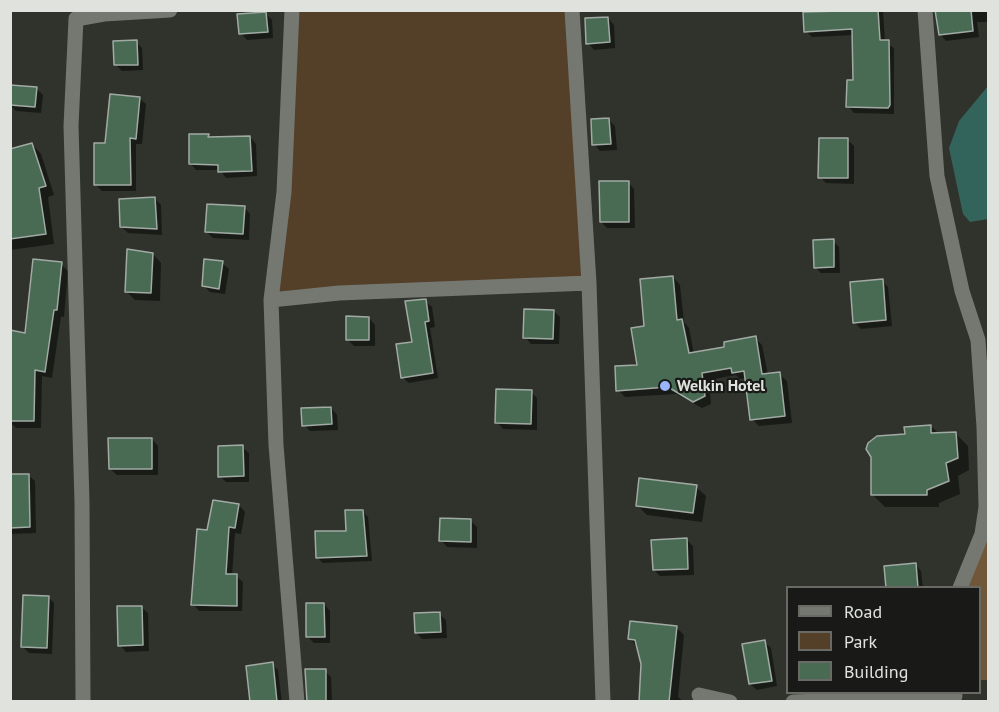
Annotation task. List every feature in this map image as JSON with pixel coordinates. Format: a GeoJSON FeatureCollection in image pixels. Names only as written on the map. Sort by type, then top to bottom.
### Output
{"type":"FeatureCollection","features":[{"type":"Feature","properties":{"kind":"street"},"geometry":{"type":"LineString","coordinates":[[83,702],[82,502],[70,126],[76,19],[104,14],[170,10]]}},
{"type":"Feature","properties":{"kind":"street"},"geometry":{"type":"LineString","coordinates":[[292,10],[284,192],[271,300],[276,445],[297,667],[297,702]]}},
{"type":"Feature","properties":{"kind":"street"},"geometry":{"type":"LineString","coordinates":[[572,10],[589,283],[603,702]]}},
{"type":"Feature","properties":{"kind":"street"},"geometry":{"type":"LineString","coordinates":[[926,10],[937,176],[962,291],[983,338],[986,507],[982,534],[961,586]]}},
{"type":"Feature","properties":{"kind":"street"},"geometry":{"type":"LineString","coordinates":[[271,300],[339,293],[589,283]]}},
{"type":"Feature","properties":{"kind":"street"},"geometry":{"type":"LineString","coordinates":[[699,695],[730,702]]}},
{"type":"Feature","properties":{"kind":"street"},"geometry":{"type":"LineString","coordinates":[[793,702],[956,697]]}},
{"type":"Feature","properties":{"kind":"green space"},"geometry":{"type":"Polygon","coordinates":[[[292,11],[572,11],[589,283],[271,300],[292,11]]]}},
{"type":"Feature","properties":{"kind":"shaded area"},"geometry":{"type":"Polygon","coordinates":[[[988,426],[988,680],[981,680],[981,586],[961,586],[982,534],[988,426]]]}},
{"type":"Feature","properties":{"kind":"water"},"geometry":{"type":"Polygon","coordinates":[[[988,86],[988,219],[970,222],[963,214],[949,148],[959,121],[988,86]]]}},
{"type":"Feature","properties":{"kind":"building"},"geometry":{"type":"Polygon","coordinates":[[[878,10],[880,40],[889,40],[890,105],[888,108],[846,107],[847,80],[853,80],[852,29],[804,32],[803,12],[878,10]]]}},
{"type":"Feature","properties":{"kind":"building"},"geometry":{"type":"Polygon","coordinates":[[[935,10],[971,10],[973,31],[939,35],[935,10]]]}},
{"type":"Feature","properties":{"kind":"building"},"geometry":{"type":"Polygon","coordinates":[[[266,12],[268,32],[239,34],[237,14],[266,12]]]}},
{"type":"Feature","properties":{"kind":"building"},"geometry":{"type":"Polygon","coordinates":[[[608,17],[610,42],[586,44],[585,18],[608,17]]]}},
{"type":"Feature","properties":{"kind":"building"},"geometry":{"type":"Polygon","coordinates":[[[137,40],[138,65],[114,65],[113,41],[137,40]]]}},
{"type":"Feature","properties":{"kind":"building"},"geometry":{"type":"Polygon","coordinates":[[[10,85],[37,87],[35,107],[10,105],[10,85]]]}},
{"type":"Feature","properties":{"kind":"building"},"geometry":{"type":"Polygon","coordinates":[[[110,94],[140,97],[136,139],[130,138],[131,185],[94,185],[94,143],[105,143],[110,94]]]}},
{"type":"Feature","properties":{"kind":"building"},"geometry":{"type":"Polygon","coordinates":[[[609,118],[611,144],[592,145],[591,119],[609,118]]]}},
{"type":"Feature","properties":{"kind":"building"},"geometry":{"type":"Polygon","coordinates":[[[189,134],[209,134],[208,137],[250,136],[252,171],[218,172],[218,165],[189,164],[189,134]]]}},
{"type":"Feature","properties":{"kind":"building"},"geometry":{"type":"Polygon","coordinates":[[[819,138],[848,138],[848,178],[818,178],[819,138]]]}},
{"type":"Feature","properties":{"kind":"building"},"geometry":{"type":"Polygon","coordinates":[[[32,143],[46,186],[39,188],[46,234],[10,239],[10,149],[32,143]]]}},
{"type":"Feature","properties":{"kind":"building"},"geometry":{"type":"Polygon","coordinates":[[[599,181],[629,181],[629,222],[600,222],[599,181]]]}},
{"type":"Feature","properties":{"kind":"building"},"geometry":{"type":"Polygon","coordinates":[[[155,197],[157,229],[120,227],[119,199],[155,197]]]}},
{"type":"Feature","properties":{"kind":"building"},"geometry":{"type":"Polygon","coordinates":[[[207,204],[245,206],[243,234],[205,232],[207,204]]]}},
{"type":"Feature","properties":{"kind":"building"},"geometry":{"type":"Polygon","coordinates":[[[834,239],[834,267],[814,268],[813,240],[834,239]]]}},
{"type":"Feature","properties":{"kind":"building"},"geometry":{"type":"Polygon","coordinates":[[[127,249],[153,253],[151,293],[125,292],[127,249]]]}},
{"type":"Feature","properties":{"kind":"building"},"geometry":{"type":"Polygon","coordinates":[[[33,259],[62,262],[57,310],[54,310],[45,372],[35,370],[34,421],[10,421],[10,330],[25,333],[33,259]]]}},
{"type":"Feature","properties":{"kind":"building"},"geometry":{"type":"Polygon","coordinates":[[[204,259],[223,261],[219,289],[202,286],[204,259]]]}},
{"type":"Feature","properties":{"kind":"building"},"geometry":{"type":"Polygon","coordinates":[[[673,276],[677,320],[682,319],[689,353],[724,347],[724,342],[756,336],[762,374],[780,372],[785,416],[750,420],[744,371],[732,373],[731,368],[702,373],[705,396],[693,402],[668,387],[616,391],[615,366],[637,365],[631,328],[644,326],[640,279],[673,276]]]}},
{"type":"Feature","properties":{"kind":"building"},"geometry":{"type":"Polygon","coordinates":[[[883,279],[886,320],[853,323],[850,282],[883,279]]]}},
{"type":"Feature","properties":{"kind":"building"},"geometry":{"type":"Polygon","coordinates":[[[426,299],[429,321],[425,322],[433,373],[401,378],[396,344],[412,342],[405,301],[426,299]]]}},
{"type":"Feature","properties":{"kind":"building"},"geometry":{"type":"Polygon","coordinates":[[[524,309],[554,310],[553,339],[523,338],[524,309]]]}},
{"type":"Feature","properties":{"kind":"building"},"geometry":{"type":"Polygon","coordinates":[[[346,316],[369,317],[369,340],[346,340],[346,316]]]}},
{"type":"Feature","properties":{"kind":"building"},"geometry":{"type":"Polygon","coordinates":[[[496,389],[532,390],[531,424],[495,423],[496,389]]]}},
{"type":"Feature","properties":{"kind":"building"},"geometry":{"type":"Polygon","coordinates":[[[331,407],[332,424],[302,426],[301,408],[331,407]]]}},
{"type":"Feature","properties":{"kind":"building"},"geometry":{"type":"Polygon","coordinates":[[[931,425],[931,433],[956,432],[958,458],[946,463],[949,481],[927,490],[927,495],[871,495],[871,457],[866,449],[868,443],[877,436],[905,434],[904,427],[931,425]]]}},
{"type":"Feature","properties":{"kind":"building"},"geometry":{"type":"Polygon","coordinates":[[[108,438],[152,438],[152,469],[109,469],[108,438]]]}},
{"type":"Feature","properties":{"kind":"building"},"geometry":{"type":"Polygon","coordinates":[[[243,445],[244,476],[218,477],[218,446],[243,445]]]}},
{"type":"Feature","properties":{"kind":"building"},"geometry":{"type":"Polygon","coordinates":[[[10,474],[29,474],[30,527],[10,528],[10,474]]]}},
{"type":"Feature","properties":{"kind":"building"},"geometry":{"type":"Polygon","coordinates":[[[639,478],[697,485],[693,513],[636,506],[639,478]]]}},
{"type":"Feature","properties":{"kind":"building"},"geometry":{"type":"Polygon","coordinates":[[[213,500],[239,504],[235,528],[229,527],[226,574],[237,574],[237,606],[191,605],[197,529],[207,530],[213,500]]]}},
{"type":"Feature","properties":{"kind":"building"},"geometry":{"type":"Polygon","coordinates":[[[345,510],[363,510],[367,556],[316,558],[315,531],[346,531],[345,510]]]}},
{"type":"Feature","properties":{"kind":"building"},"geometry":{"type":"Polygon","coordinates":[[[440,518],[471,519],[471,542],[439,541],[440,518]]]}},
{"type":"Feature","properties":{"kind":"building"},"geometry":{"type":"Polygon","coordinates":[[[687,538],[688,569],[653,570],[651,540],[687,538]]]}},
{"type":"Feature","properties":{"kind":"building"},"geometry":{"type":"Polygon","coordinates":[[[916,563],[918,586],[886,586],[884,566],[916,563]]]}},
{"type":"Feature","properties":{"kind":"building"},"geometry":{"type":"Polygon","coordinates":[[[23,595],[49,596],[47,648],[21,647],[23,595]]]}},
{"type":"Feature","properties":{"kind":"building"},"geometry":{"type":"Polygon","coordinates":[[[306,603],[324,603],[325,637],[306,637],[306,603]]]}},
{"type":"Feature","properties":{"kind":"building"},"geometry":{"type":"Polygon","coordinates":[[[117,606],[142,606],[143,645],[118,646],[117,606]]]}},
{"type":"Feature","properties":{"kind":"building"},"geometry":{"type":"Polygon","coordinates":[[[440,612],[441,632],[415,633],[414,613],[440,612]]]}},
{"type":"Feature","properties":{"kind":"building"},"geometry":{"type":"Polygon","coordinates":[[[630,621],[677,626],[669,702],[639,702],[641,664],[635,640],[628,639],[630,621]]]}},
{"type":"Feature","properties":{"kind":"building"},"geometry":{"type":"Polygon","coordinates":[[[765,640],[772,681],[749,684],[742,644],[765,640]]]}},
{"type":"Feature","properties":{"kind":"building"},"geometry":{"type":"Polygon","coordinates":[[[273,662],[277,702],[250,702],[246,666],[273,662]]]}},
{"type":"Feature","properties":{"kind":"building"},"geometry":{"type":"Polygon","coordinates":[[[305,669],[326,669],[326,702],[307,702],[305,669]]]}},
{"type":"Feature","properties":{"kind":"place","name":"Welkin Hotel"},"geometry":{"type":"Point","coordinates":[665,386]}}]}
